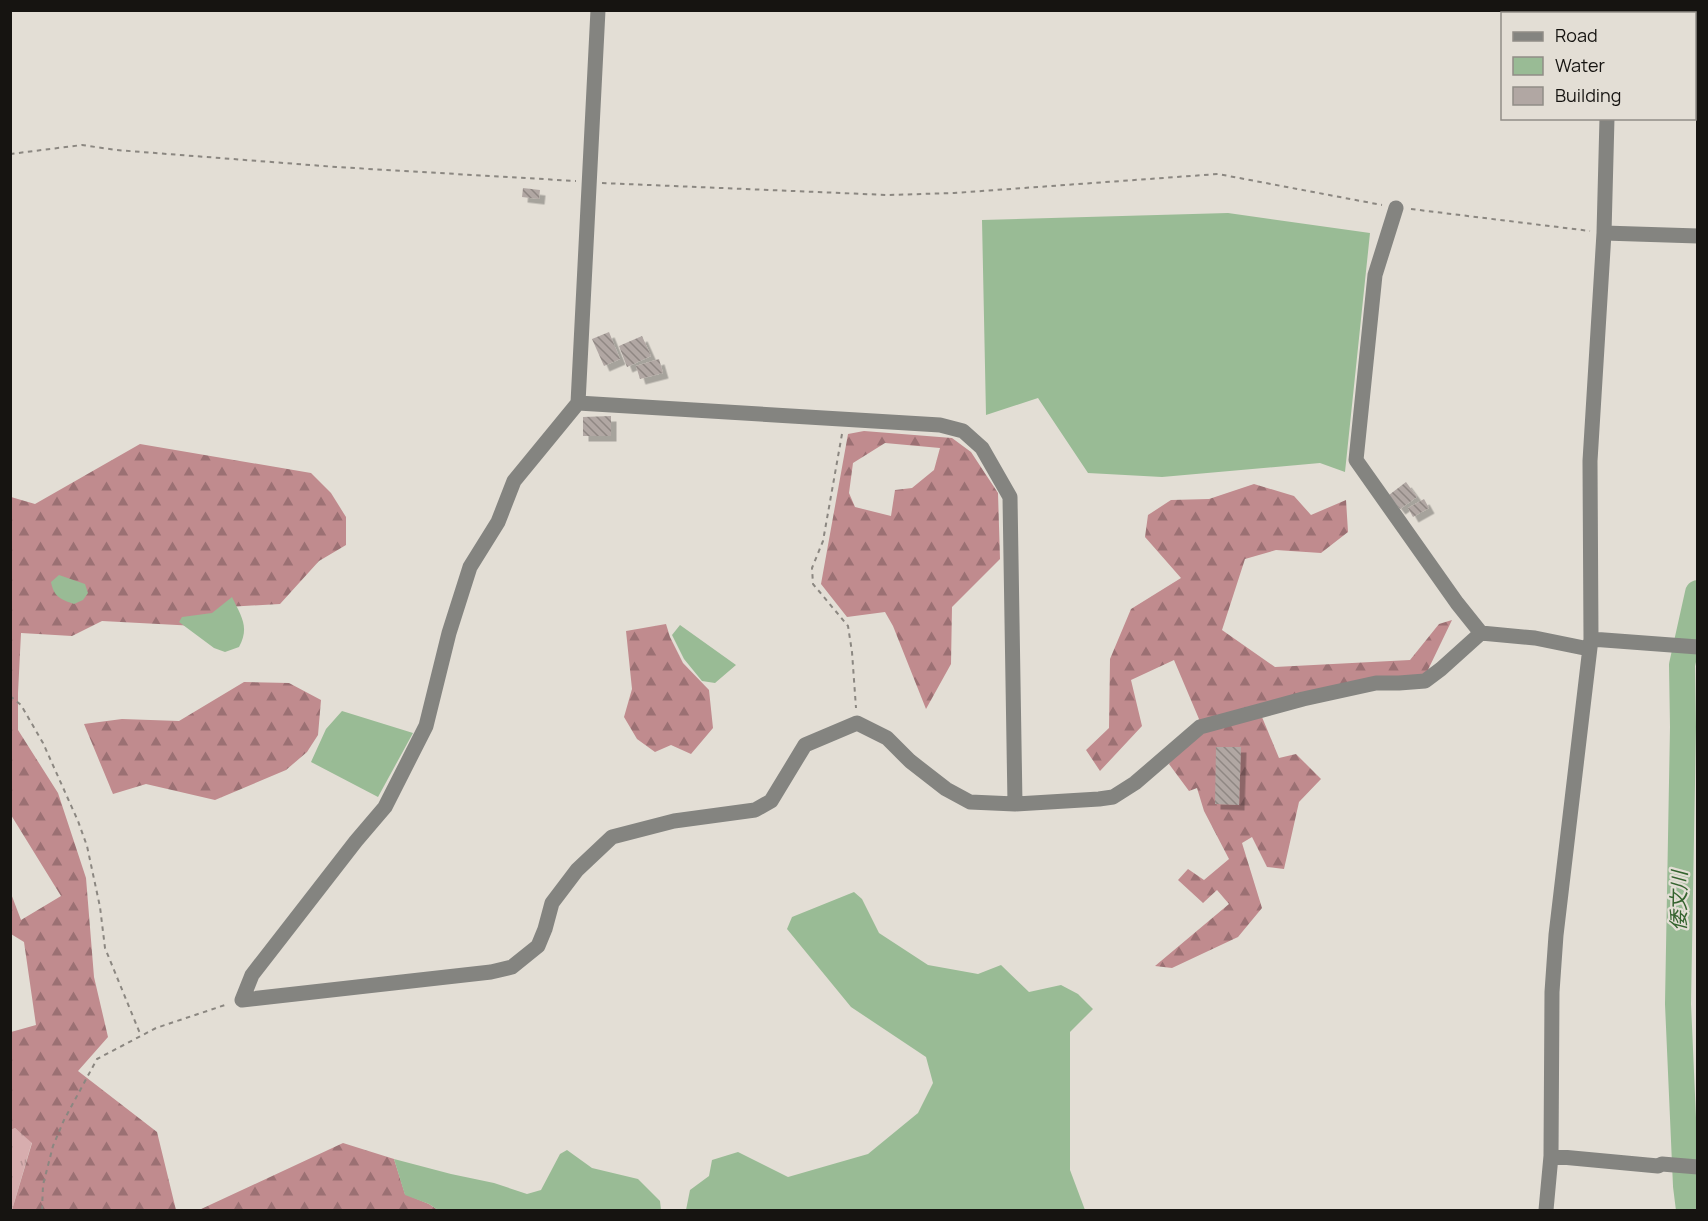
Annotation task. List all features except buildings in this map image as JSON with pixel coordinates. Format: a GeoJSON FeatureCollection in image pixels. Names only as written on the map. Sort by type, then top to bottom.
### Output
{"type":"FeatureCollection","features":[{"type":"Feature","properties":{"kind":"street"},"geometry":{"type":"LineString","coordinates":[[598,10],[579,402],[514,481],[498,522],[470,567],[449,633],[426,726],[385,807],[252,975],[242,1000],[491,972],[512,967],[538,946],[552,903],[577,870],[612,837],[674,821],[755,810],[771,801],[805,746],[857,723],[886,738],[910,761],[946,789],[970,802],[1015,804],[1099,799],[1113,796],[1135,783],[1200,727],[1303,699],[1376,683],[1425,681],[1481,633]]}},
{"type":"Feature","properties":{"kind":"street"},"geometry":{"type":"LineString","coordinates":[[1546,1210],[1551,1156],[1552,992],[1556,935],[1590,644],[1590,461],[1604,232],[1607,120]]}},
{"type":"Feature","properties":{"kind":"street"},"geometry":{"type":"LineString","coordinates":[[1396,208],[1375,275],[1356,460],[1457,603],[1481,633],[1590,644],[1698,647]]}},
{"type":"Feature","properties":{"kind":"street"},"geometry":{"type":"LineString","coordinates":[[1604,232],[1698,236]]}},
{"type":"Feature","properties":{"kind":"street"},"geometry":{"type":"LineString","coordinates":[[579,402],[940,425],[963,431],[982,448],[1010,497],[1015,804]]}},
{"type":"Feature","properties":{"kind":"street"},"geometry":{"type":"LineString","coordinates":[[1551,1156],[1658,1166],[1662,1164],[1698,1167]]}},
{"type":"Feature","properties":{"kind":"path"},"geometry":{"type":"LineString","coordinates":[[10,154],[82,145],[116,150],[336,167],[589,182],[888,195],[954,193],[1218,174],[1396,208],[1604,232]]}},
{"type":"Feature","properties":{"kind":"path"},"geometry":{"type":"LineString","coordinates":[[845,420],[823,541],[813,568],[813,584],[848,626],[857,723]]}},
{"type":"Feature","properties":{"kind":"path"},"geometry":{"type":"LineString","coordinates":[[10,696],[21,705],[43,743],[78,820],[87,846],[100,907],[105,948],[141,1036]]}},
{"type":"Feature","properties":{"kind":"path"},"geometry":{"type":"LineString","coordinates":[[42,1210],[43,1185],[53,1146],[64,1120],[97,1059],[156,1028],[242,1000]]}},
{"type":"Feature","properties":{"kind":"green space"},"geometry":{"type":"Polygon","coordinates":[[[864,431],[952,438],[971,452],[998,493],[1000,559],[952,607],[951,664],[926,709],[893,626],[885,612],[847,617],[821,584],[848,434],[864,431]],[[885,443],[853,463],[849,493],[855,507],[891,516],[895,490],[912,488],[934,470],[940,448],[885,443]]]}},
{"type":"Feature","properties":{"kind":"green space"},"geometry":{"type":"Polygon","coordinates":[[[140,444],[311,473],[331,493],[346,517],[346,545],[319,561],[280,604],[227,607],[196,626],[102,621],[72,636],[21,633],[18,730],[58,793],[86,878],[94,977],[108,1037],[78,1071],[157,1132],[176,1210],[12,1210],[32,1143],[15,1128],[11,1130],[11,1032],[36,1025],[24,942],[11,934],[10,891],[21,920],[61,896],[11,815],[11,497],[35,504],[140,444]]]}},
{"type":"Feature","properties":{"kind":"green space"},"geometry":{"type":"Polygon","coordinates":[[[1254,484],[1294,496],[1311,515],[1346,500],[1348,532],[1321,553],[1276,550],[1245,559],[1222,630],[1275,667],[1410,660],[1439,624],[1452,620],[1426,674],[1257,705],[1279,758],[1296,754],[1321,779],[1299,802],[1284,869],[1267,867],[1252,837],[1242,843],[1262,908],[1238,937],[1172,968],[1155,966],[1229,904],[1217,890],[1203,903],[1178,880],[1188,869],[1204,880],[1229,859],[1204,811],[1197,788],[1189,791],[1169,764],[1199,719],[1174,660],[1131,680],[1142,726],[1100,771],[1086,750],[1109,728],[1110,659],[1131,609],[1181,578],[1145,537],[1148,515],[1171,500],[1209,499],[1254,484]]]}},
{"type":"Feature","properties":{"kind":"green space"},"geometry":{"type":"Polygon","coordinates":[[[666,624],[683,663],[709,690],[713,728],[691,754],[671,745],[655,752],[637,739],[624,717],[632,689],[626,631],[666,624]]]}},
{"type":"Feature","properties":{"kind":"green space"},"geometry":{"type":"Polygon","coordinates":[[[244,682],[289,683],[321,700],[318,735],[307,752],[286,770],[215,800],[146,784],[113,794],[84,724],[122,719],[179,721],[244,682]]]}},
{"type":"Feature","properties":{"kind":"green space"},"geometry":{"type":"Polygon","coordinates":[[[15,1128],[32,1142],[11,1210],[11,1130],[15,1128]]]}},
{"type":"Feature","properties":{"kind":"green space"},"geometry":{"type":"Polygon","coordinates":[[[343,1143],[394,1159],[405,1194],[438,1210],[199,1210],[343,1143]]]}},
{"type":"Feature","properties":{"kind":"water"},"geometry":{"type":"Polygon","coordinates":[[[1228,213],[1370,233],[1345,472],[1320,463],[1162,477],[1088,473],[1038,398],[986,415],[982,220],[1228,213]]]}},
{"type":"Feature","properties":{"kind":"water"},"geometry":{"type":"Polygon","coordinates":[[[59,575],[85,584],[88,593],[83,600],[74,604],[61,599],[56,594],[51,582],[59,575]]]}},
{"type":"Feature","properties":{"kind":"water"},"geometry":{"type":"Polygon","coordinates":[[[232,597],[244,627],[239,647],[225,652],[214,648],[179,622],[182,617],[212,613],[232,597]]]}},
{"type":"Feature","properties":{"kind":"water"},"geometry":{"type":"Polygon","coordinates":[[[680,625],[736,665],[715,683],[702,681],[684,659],[672,635],[680,625]]]}},
{"type":"Feature","properties":{"kind":"water"},"geometry":{"type":"Polygon","coordinates":[[[342,711],[413,733],[378,797],[311,762],[326,729],[342,711]]]}},
{"type":"Feature","properties":{"kind":"water"},"geometry":{"type":"Polygon","coordinates":[[[854,892],[862,899],[879,933],[928,965],[978,974],[1001,965],[1029,992],[1061,985],[1078,994],[1093,1009],[1070,1032],[1070,1170],[1085,1210],[686,1210],[690,1190],[709,1176],[712,1160],[738,1152],[788,1177],[868,1154],[918,1113],[933,1083],[926,1057],[851,1007],[787,929],[792,917],[854,892]]]}},
{"type":"Feature","properties":{"kind":"water"},"geometry":{"type":"Polygon","coordinates":[[[567,1150],[592,1168],[638,1179],[660,1201],[661,1210],[438,1210],[405,1195],[394,1159],[494,1183],[527,1194],[541,1190],[560,1154],[567,1150]]]}},
{"type":"Feature","properties":{"kind":"waterway","name":"倭文川"},"geometry":{"type":"LineString","coordinates":[[1689,1210],[1678,1004],[1682,665],[1698,593]]}}]}
